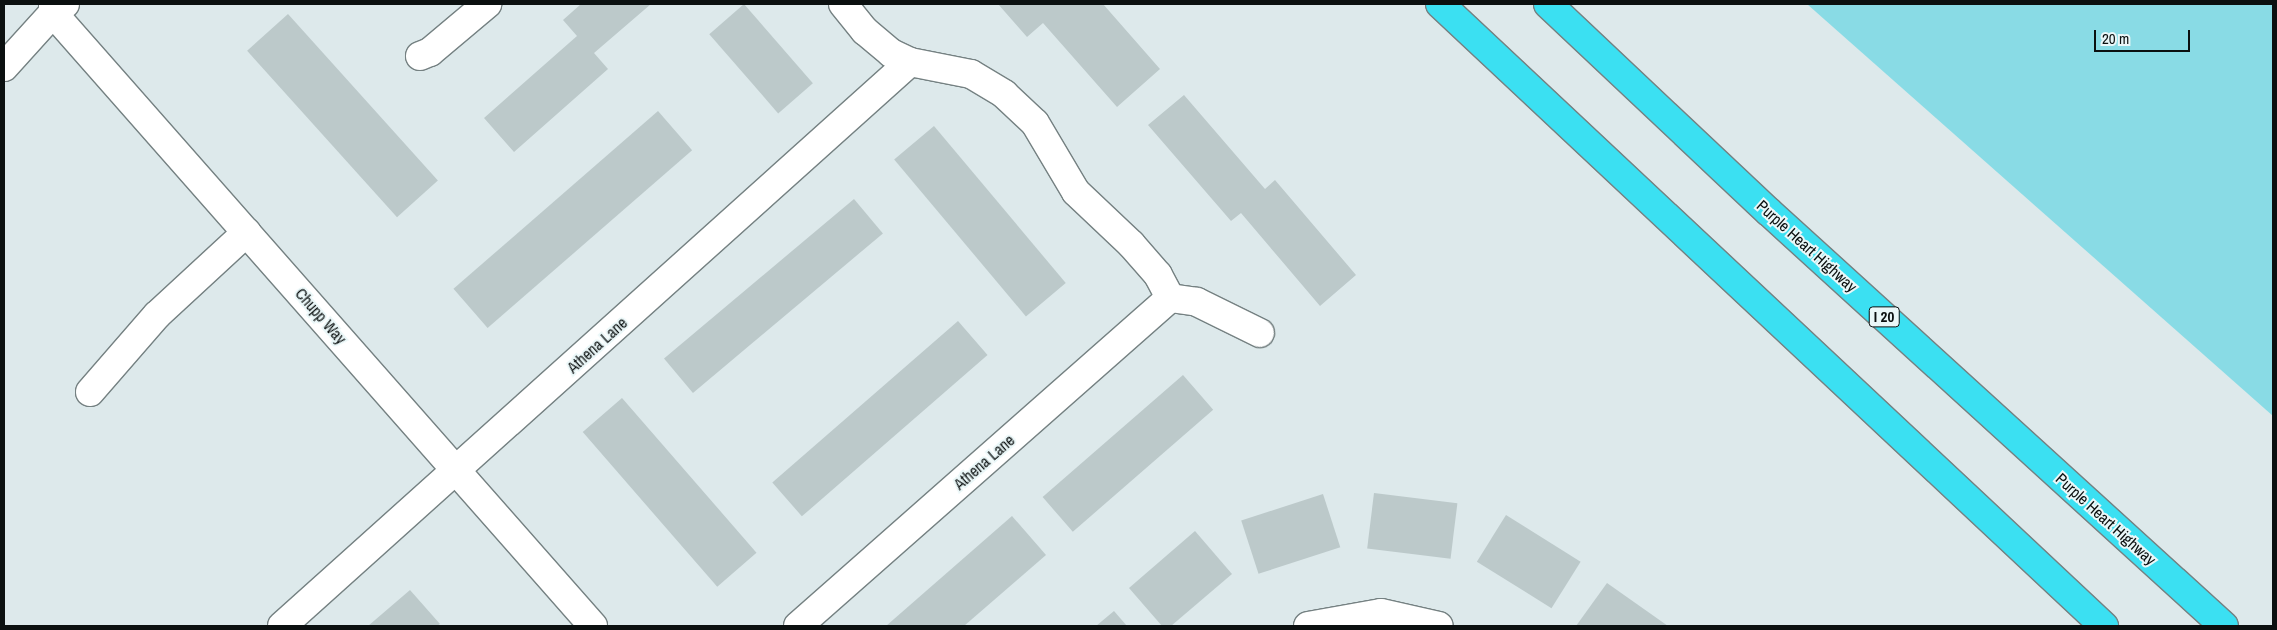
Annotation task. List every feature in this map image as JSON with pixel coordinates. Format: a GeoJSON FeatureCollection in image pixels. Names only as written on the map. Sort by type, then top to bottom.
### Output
{"type":"FeatureCollection","features":[{"type":"Feature","properties":{"kind":"highway"},"geometry":{"type":"LineString","coordinates":[[1440,4],[2104,626]]}},
{"type":"Feature","properties":{"kind":"highway","name":"Purple Heart Highway"},"geometry":{"type":"LineString","coordinates":[[1548,4],[1769,212],[2224,626]]}},
{"type":"Feature","properties":{"kind":"street"},"geometry":{"type":"LineString","coordinates":[[420,56],[430,52],[488,4]]}},
{"type":"Feature","properties":{"kind":"street"},"geometry":{"type":"LineString","coordinates":[[843,4],[865,31],[890,53],[910,62],[971,74],[1004,94],[1036,123],[1076,192],[1131,244],[1158,275],[1170,298],[1197,302],[1260,333]]}},
{"type":"Feature","properties":{"kind":"street"},"geometry":{"type":"LineString","coordinates":[[4,67],[57,7]]}},
{"type":"Feature","properties":{"kind":"street","name":"Chupp Way"},"geometry":{"type":"LineString","coordinates":[[57,7],[247,232],[593,626]]}},
{"type":"Feature","properties":{"kind":"street","name":"Athena Lane"},"geometry":{"type":"LineString","coordinates":[[282,626],[457,471],[910,62]]}},
{"type":"Feature","properties":{"kind":"street"},"geometry":{"type":"LineString","coordinates":[[90,392],[157,315],[247,232]]}},
{"type":"Feature","properties":{"kind":"street","name":"Athena Lane"},"geometry":{"type":"LineString","coordinates":[[798,626],[1170,298]]}},
{"type":"Feature","properties":{"kind":"street"},"geometry":{"type":"LineString","coordinates":[[1308,626],[1381,613],[1439,626]]}},
{"type":"Feature","properties":{"kind":"shaded area"},"geometry":{"type":"Polygon","coordinates":[[[1807,4],[2273,4],[2273,416],[1807,4]]]}},
{"type":"Feature","properties":{"kind":"building"},"geometry":{"type":"Polygon","coordinates":[[[581,4],[651,4],[594,53],[608,69],[514,152],[484,118],[577,36],[563,20],[581,4]]]}},
{"type":"Feature","properties":{"kind":"building"},"geometry":{"type":"Polygon","coordinates":[[[744,4],[813,83],[778,113],[709,34],[744,4]]]}},
{"type":"Feature","properties":{"kind":"building"},"geometry":{"type":"Polygon","coordinates":[[[998,4],[1103,4],[1160,69],[1117,107],[1043,23],[1027,37],[998,4]]]}},
{"type":"Feature","properties":{"kind":"building"},"geometry":{"type":"Polygon","coordinates":[[[288,14],[438,180],[397,217],[247,51],[288,14]]]}},
{"type":"Feature","properties":{"kind":"building"},"geometry":{"type":"Polygon","coordinates":[[[1184,95],[1265,189],[1275,180],[1356,275],[1320,306],[1241,213],[1231,221],[1148,125],[1184,95]]]}},
{"type":"Feature","properties":{"kind":"building"},"geometry":{"type":"Polygon","coordinates":[[[658,111],[692,150],[488,328],[453,289],[658,111]]]}},
{"type":"Feature","properties":{"kind":"building"},"geometry":{"type":"Polygon","coordinates":[[[934,126],[1066,283],[1026,316],[894,159],[934,126]]]}},
{"type":"Feature","properties":{"kind":"building"},"geometry":{"type":"Polygon","coordinates":[[[854,199],[883,233],[693,393],[664,358],[854,199]]]}},
{"type":"Feature","properties":{"kind":"building"},"geometry":{"type":"Polygon","coordinates":[[[958,321],[988,355],[802,516],[772,482],[958,321]]]}},
{"type":"Feature","properties":{"kind":"building"},"geometry":{"type":"Polygon","coordinates":[[[1183,375],[1213,410],[1073,532],[1043,497],[1183,375]]]}},
{"type":"Feature","properties":{"kind":"building"},"geometry":{"type":"Polygon","coordinates":[[[622,398],[756,553],[717,587],[583,432],[622,398]]]}},
{"type":"Feature","properties":{"kind":"building"},"geometry":{"type":"Polygon","coordinates":[[[1374,493],[1457,503],[1451,559],[1367,549],[1374,493]]]}},
{"type":"Feature","properties":{"kind":"building"},"geometry":{"type":"Polygon","coordinates":[[[1323,494],[1340,547],[1259,574],[1241,521],[1323,494]]]}},
{"type":"Feature","properties":{"kind":"building"},"geometry":{"type":"Polygon","coordinates":[[[1506,515],[1581,562],[1551,608],[1477,562],[1506,515]]]}},
{"type":"Feature","properties":{"kind":"building"},"geometry":{"type":"Polygon","coordinates":[[[1012,516],[1046,555],[964,626],[886,626],[1012,516]]]}},
{"type":"Feature","properties":{"kind":"building"},"geometry":{"type":"Polygon","coordinates":[[[1195,531],[1232,574],[1171,626],[1162,626],[1129,588],[1195,531]]]}},
{"type":"Feature","properties":{"kind":"building"},"geometry":{"type":"Polygon","coordinates":[[[1607,583],[1668,626],[1576,626],[1607,583]]]}},
{"type":"Feature","properties":{"kind":"building"},"geometry":{"type":"Polygon","coordinates":[[[410,590],[440,624],[437,626],[368,626],[410,590]]]}},
{"type":"Feature","properties":{"kind":"building"},"geometry":{"type":"Polygon","coordinates":[[[1114,611],[1127,626],[1096,626],[1114,611]]]}}]}
